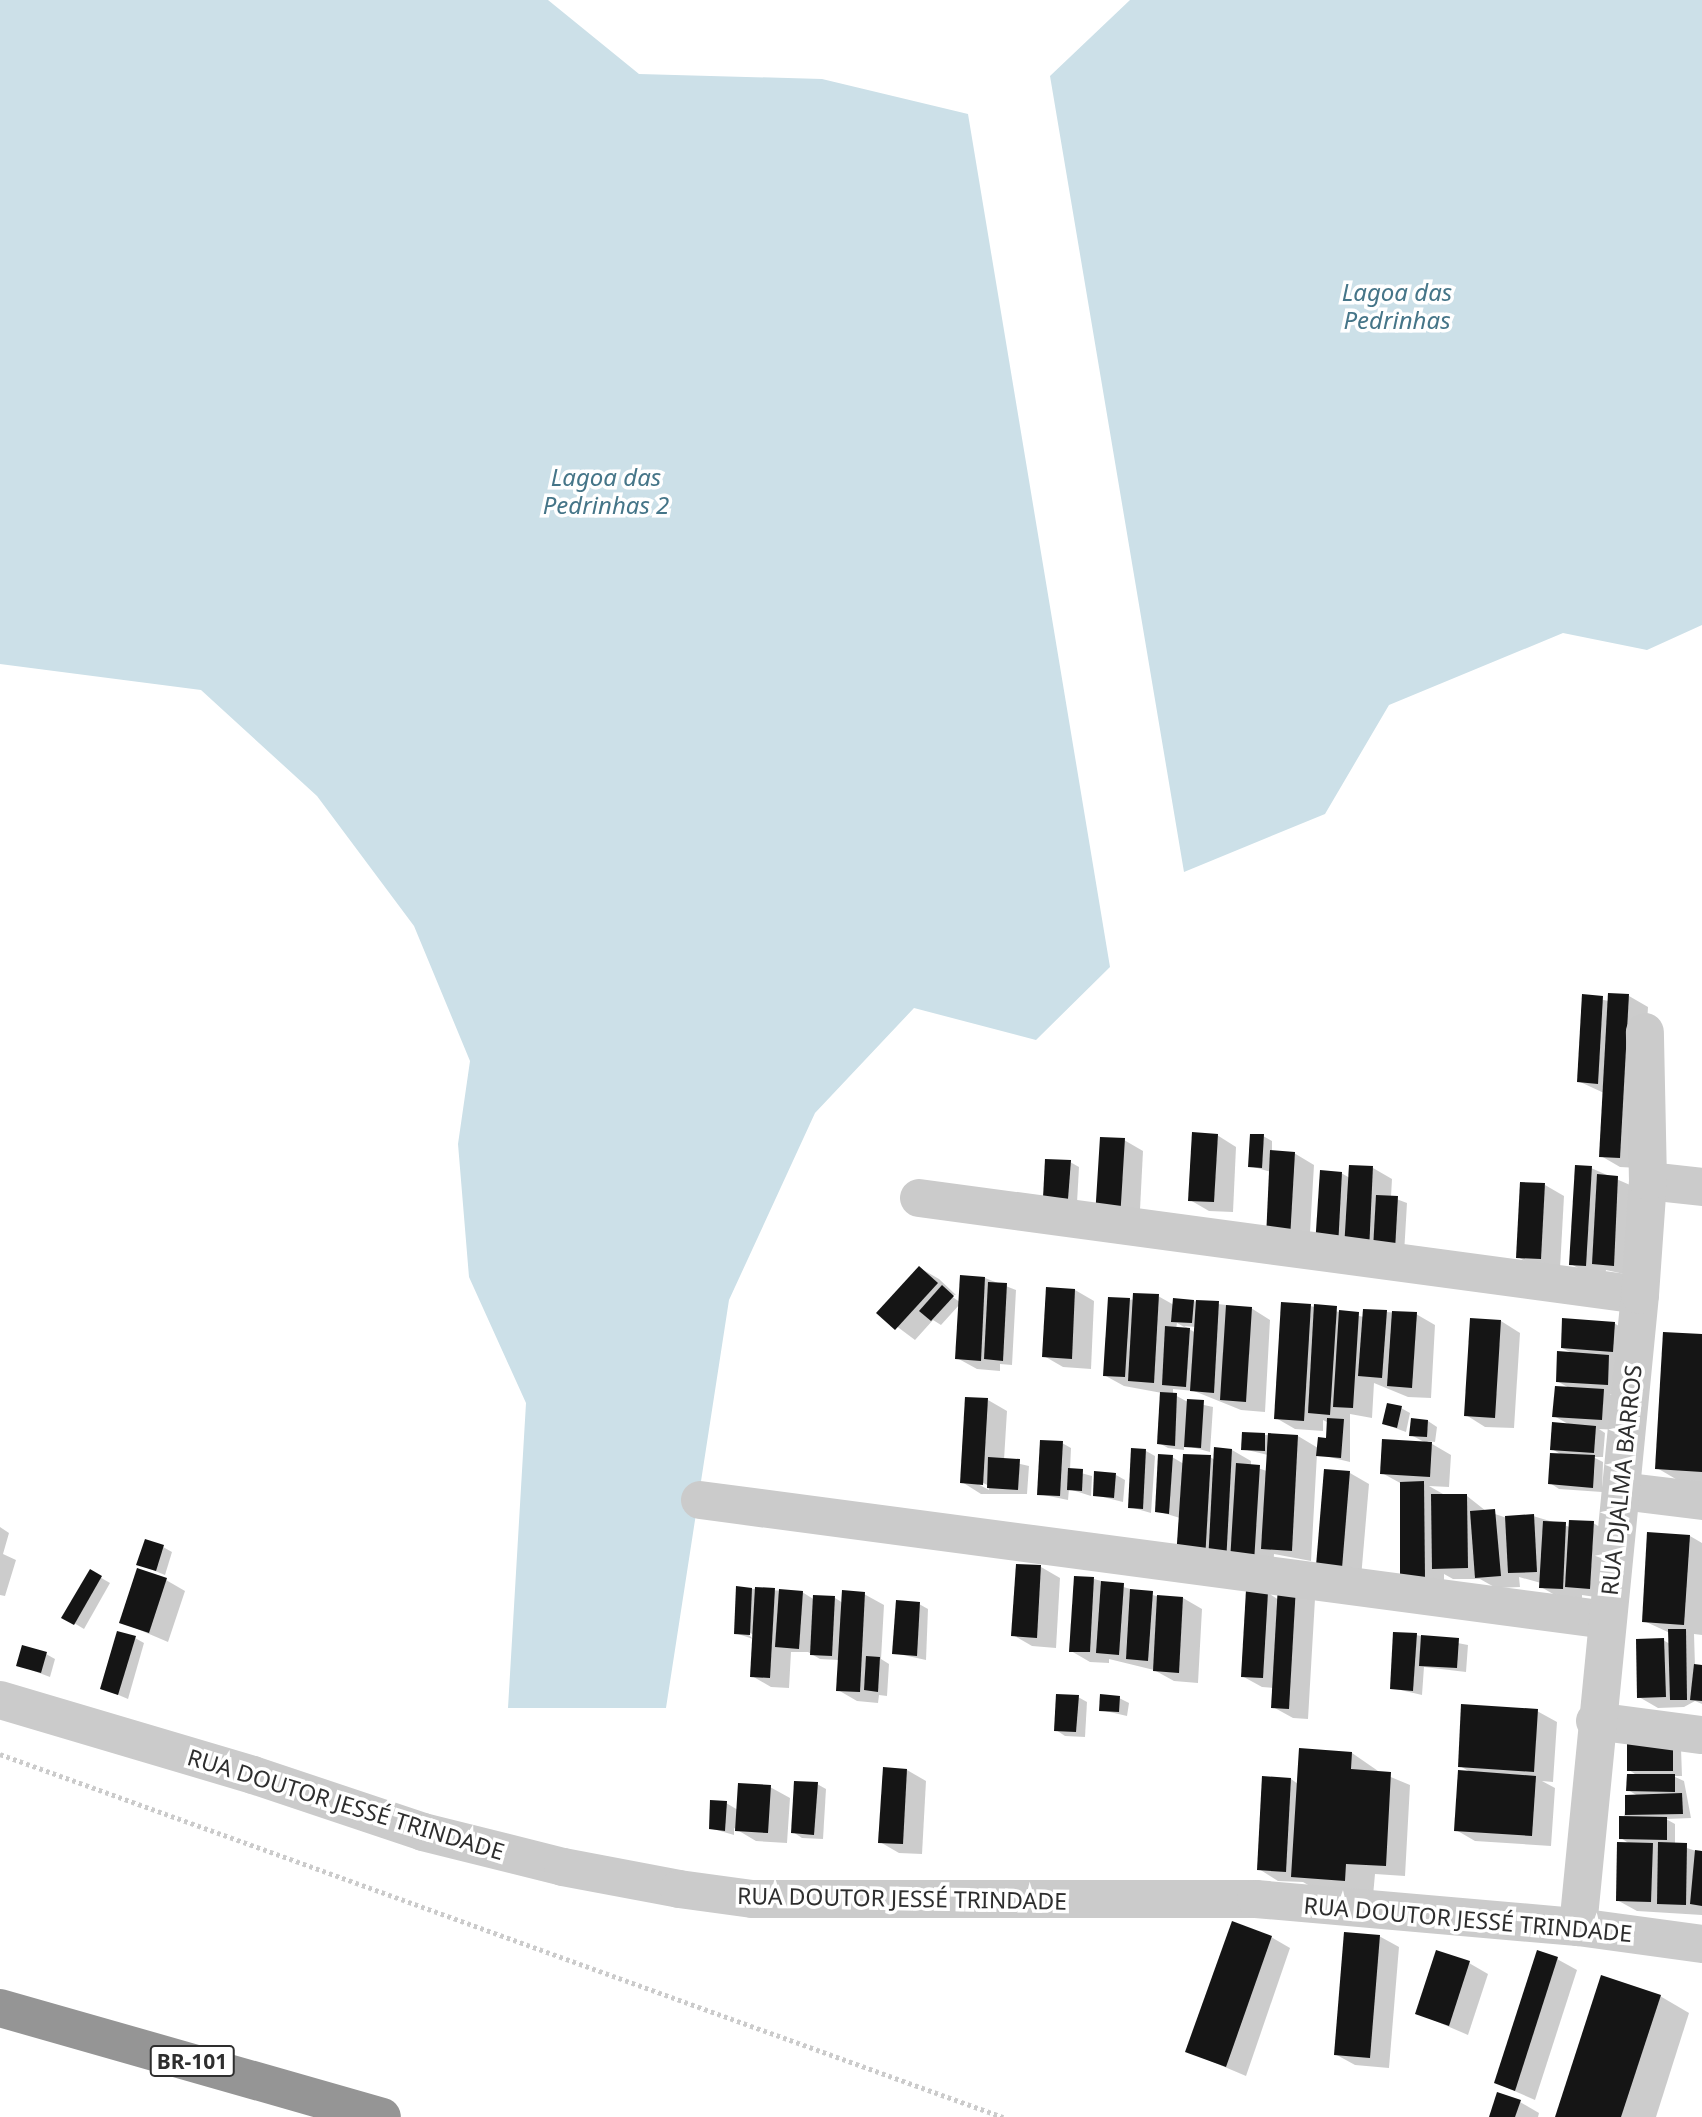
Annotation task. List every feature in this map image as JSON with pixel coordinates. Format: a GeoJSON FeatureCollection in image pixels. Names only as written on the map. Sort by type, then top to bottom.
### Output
{"type":"FeatureCollection","features":[{"type":"Feature","properties":{"kind":"highway","name":"BR-101"},"geometry":{"type":"LineString","coordinates":[[0,2008],[382,2117]]}},
{"type":"Feature","properties":{"kind":"street","name":"RUA DJALMA BARROS"},"geometry":{"type":"LineString","coordinates":[[1578,1927],[1595,1721],[1640,1294],[1648,1181],[1645,1032]]}},
{"type":"Feature","properties":{"kind":"street"},"geometry":{"type":"LineString","coordinates":[[1648,1181],[1702,1188]]}},
{"type":"Feature","properties":{"kind":"street"},"geometry":{"type":"LineString","coordinates":[[919,1198],[1640,1294]]}},
{"type":"Feature","properties":{"kind":"street"},"geometry":{"type":"LineString","coordinates":[[1621,1491],[1702,1502]]}},
{"type":"Feature","properties":{"kind":"street"},"geometry":{"type":"LineString","coordinates":[[700,1500],[1606,1620]]}},
{"type":"Feature","properties":{"kind":"street","name":"RUA DOUTOR JESSÉ TRINDADE"},"geometry":{"type":"LineString","coordinates":[[0,1700],[253,1775],[423,1832],[563,1867],[680,1889],[752,1899],[1256,1899],[1578,1927],[1702,1944]]}},
{"type":"Feature","properties":{"kind":"street"},"geometry":{"type":"LineString","coordinates":[[1595,1721],[1702,1735]]}},
{"type":"Feature","properties":{"kind":"path"},"geometry":{"type":"LineString","coordinates":[[0,1754],[1003,2117]]}},
{"type":"Feature","properties":{"kind":"water","name":"Lagoa das Pedrinhas 2"},"geometry":{"type":"Polygon","coordinates":[[[0,0],[548,0],[639,74],[822,79],[968,114],[1110,967],[1036,1040],[914,1008],[815,1113],[729,1300],[666,1708],[508,1708],[526,1403],[469,1277],[458,1144],[470,1061],[414,926],[317,796],[201,690],[0,664],[0,0]]]}},
{"type":"Feature","properties":{"kind":"water","name":"Lagoa das Pedrinhas"},"geometry":{"type":"Polygon","coordinates":[[[1130,0],[1702,0],[1702,625],[1647,650],[1563,633],[1389,705],[1325,814],[1184,872],[1050,76],[1130,0]]]}},
{"type":"Feature","properties":{"kind":"building"},"geometry":{"type":"Polygon","coordinates":[[[1608,993],[1629,994],[1620,1158],[1599,1157],[1608,993]]]}},
{"type":"Feature","properties":{"kind":"building"},"geometry":{"type":"Polygon","coordinates":[[[1582,994],[1603,996],[1598,1084],[1577,1082],[1582,994]]]}},
{"type":"Feature","properties":{"kind":"building"},"geometry":{"type":"Polygon","coordinates":[[[1192,1132],[1218,1134],[1214,1202],[1188,1201],[1192,1132]]]}},
{"type":"Feature","properties":{"kind":"building"},"geometry":{"type":"Polygon","coordinates":[[[1250,1134],[1264,1134],[1262,1168],[1248,1167],[1250,1134]]]}},
{"type":"Feature","properties":{"kind":"building"},"geometry":{"type":"Polygon","coordinates":[[[1100,1137],[1125,1138],[1120,1219],[1095,1217],[1100,1137]]]}},
{"type":"Feature","properties":{"kind":"building"},"geometry":{"type":"Polygon","coordinates":[[[1270,1150],[1295,1152],[1290,1239],[1266,1238],[1270,1150]]]}},
{"type":"Feature","properties":{"kind":"building"},"geometry":{"type":"Polygon","coordinates":[[[1045,1159],[1071,1160],[1068,1199],[1043,1198],[1045,1159]]]}},
{"type":"Feature","properties":{"kind":"building"},"geometry":{"type":"Polygon","coordinates":[[[1349,1165],[1373,1166],[1369,1251],[1344,1249],[1349,1165]]]}},
{"type":"Feature","properties":{"kind":"building"},"geometry":{"type":"Polygon","coordinates":[[[1575,1165],[1592,1166],[1586,1266],[1569,1265],[1575,1165]]]}},
{"type":"Feature","properties":{"kind":"building"},"geometry":{"type":"Polygon","coordinates":[[[1320,1170],[1342,1172],[1338,1247],[1315,1246],[1320,1170]]]}},
{"type":"Feature","properties":{"kind":"building"},"geometry":{"type":"Polygon","coordinates":[[[1597,1174],[1618,1176],[1614,1266],[1592,1264],[1597,1174]]]}},
{"type":"Feature","properties":{"kind":"building"},"geometry":{"type":"Polygon","coordinates":[[[1520,1182],[1545,1183],[1541,1259],[1516,1258],[1520,1182]]]}},
{"type":"Feature","properties":{"kind":"building"},"geometry":{"type":"Polygon","coordinates":[[[1376,1195],[1398,1196],[1395,1250],[1373,1249],[1376,1195]]]}},
{"type":"Feature","properties":{"kind":"building"},"geometry":{"type":"Polygon","coordinates":[[[919,1266],[938,1283],[895,1330],[876,1313],[919,1266]]]}},
{"type":"Feature","properties":{"kind":"building"},"geometry":{"type":"Polygon","coordinates":[[[960,1275],[985,1277],[981,1361],[955,1359],[960,1275]]]}},
{"type":"Feature","properties":{"kind":"building"},"geometry":{"type":"Polygon","coordinates":[[[988,1282],[1007,1283],[1003,1361],[984,1359],[988,1282]]]}},
{"type":"Feature","properties":{"kind":"building"},"geometry":{"type":"Polygon","coordinates":[[[942,1285],[954,1296],[931,1321],[919,1311],[942,1285]]]}},
{"type":"Feature","properties":{"kind":"building"},"geometry":{"type":"Polygon","coordinates":[[[1046,1287],[1075,1289],[1072,1359],[1042,1357],[1046,1287]]]}},
{"type":"Feature","properties":{"kind":"building"},"geometry":{"type":"Polygon","coordinates":[[[1133,1293],[1159,1294],[1154,1383],[1128,1381],[1133,1293]]]}},
{"type":"Feature","properties":{"kind":"building"},"geometry":{"type":"Polygon","coordinates":[[[1108,1297],[1130,1298],[1125,1377],[1103,1376],[1108,1297]]]}},
{"type":"Feature","properties":{"kind":"building"},"geometry":{"type":"Polygon","coordinates":[[[1173,1298],[1194,1300],[1192,1323],[1171,1322],[1173,1298]]]}},
{"type":"Feature","properties":{"kind":"building"},"geometry":{"type":"Polygon","coordinates":[[[1196,1300],[1219,1301],[1214,1393],[1190,1391],[1196,1300]]]}},
{"type":"Feature","properties":{"kind":"building"},"geometry":{"type":"Polygon","coordinates":[[[1281,1302],[1311,1304],[1304,1421],[1274,1419],[1281,1302]]]}},
{"type":"Feature","properties":{"kind":"building"},"geometry":{"type":"Polygon","coordinates":[[[1314,1304],[1337,1306],[1330,1415],[1308,1413],[1314,1304]]]}},
{"type":"Feature","properties":{"kind":"building"},"geometry":{"type":"Polygon","coordinates":[[[1226,1305],[1252,1307],[1246,1402],[1220,1400],[1226,1305]]]}},
{"type":"Feature","properties":{"kind":"building"},"geometry":{"type":"Polygon","coordinates":[[[1363,1309],[1387,1310],[1382,1378],[1358,1376],[1363,1309]]]}},
{"type":"Feature","properties":{"kind":"building"},"geometry":{"type":"Polygon","coordinates":[[[1339,1310],[1359,1312],[1353,1408],[1333,1407],[1339,1310]]]}},
{"type":"Feature","properties":{"kind":"building"},"geometry":{"type":"Polygon","coordinates":[[[1392,1311],[1417,1312],[1412,1388],[1387,1386],[1392,1311]]]}},
{"type":"Feature","properties":{"kind":"building"},"geometry":{"type":"Polygon","coordinates":[[[1470,1318],[1501,1320],[1495,1418],[1464,1416],[1470,1318]]]}},
{"type":"Feature","properties":{"kind":"building"},"geometry":{"type":"Polygon","coordinates":[[[1562,1318],[1615,1322],[1613,1352],[1561,1348],[1562,1318]]]}},
{"type":"Feature","properties":{"kind":"building"},"geometry":{"type":"Polygon","coordinates":[[[1165,1326],[1190,1328],[1186,1387],[1162,1385],[1165,1326]]]}},
{"type":"Feature","properties":{"kind":"building"},"geometry":{"type":"Polygon","coordinates":[[[1663,1332],[1702,1334],[1702,1472],[1655,1469],[1663,1332]]]}},
{"type":"Feature","properties":{"kind":"building"},"geometry":{"type":"Polygon","coordinates":[[[1557,1351],[1609,1355],[1608,1385],[1556,1382],[1557,1351]]]}},
{"type":"Feature","properties":{"kind":"building"},"geometry":{"type":"Polygon","coordinates":[[[1555,1386],[1604,1389],[1602,1420],[1552,1417],[1555,1386]]]}},
{"type":"Feature","properties":{"kind":"building"},"geometry":{"type":"Polygon","coordinates":[[[1160,1392],[1177,1393],[1175,1446],[1157,1444],[1160,1392]]]}},
{"type":"Feature","properties":{"kind":"building"},"geometry":{"type":"Polygon","coordinates":[[[965,1397],[988,1398],[983,1485],[960,1483],[965,1397]]]}},
{"type":"Feature","properties":{"kind":"building"},"geometry":{"type":"Polygon","coordinates":[[[1187,1399],[1204,1400],[1201,1448],[1184,1447],[1187,1399]]]}},
{"type":"Feature","properties":{"kind":"building"},"geometry":{"type":"Polygon","coordinates":[[[1387,1403],[1402,1406],[1397,1428],[1382,1424],[1387,1403]]]}},
{"type":"Feature","properties":{"kind":"building"},"geometry":{"type":"Polygon","coordinates":[[[1327,1418],[1344,1419],[1341,1458],[1316,1456],[1318,1437],[1326,1438],[1327,1418]]]}},
{"type":"Feature","properties":{"kind":"building"},"geometry":{"type":"Polygon","coordinates":[[[1411,1418],[1428,1420],[1427,1437],[1409,1436],[1411,1418]]]}},
{"type":"Feature","properties":{"kind":"building"},"geometry":{"type":"Polygon","coordinates":[[[1552,1422],[1596,1426],[1594,1453],[1550,1450],[1552,1422]]]}},
{"type":"Feature","properties":{"kind":"building"},"geometry":{"type":"Polygon","coordinates":[[[1242,1432],[1265,1433],[1265,1451],[1241,1450],[1242,1432]]]}},
{"type":"Feature","properties":{"kind":"building"},"geometry":{"type":"Polygon","coordinates":[[[1268,1433],[1298,1435],[1292,1551],[1261,1549],[1268,1433]]]}},
{"type":"Feature","properties":{"kind":"building"},"geometry":{"type":"Polygon","coordinates":[[[1382,1439],[1432,1442],[1430,1477],[1380,1474],[1382,1439]]]}},
{"type":"Feature","properties":{"kind":"building"},"geometry":{"type":"Polygon","coordinates":[[[1040,1440],[1063,1441],[1060,1496],[1037,1495],[1040,1440]]]}},
{"type":"Feature","properties":{"kind":"building"},"geometry":{"type":"Polygon","coordinates":[[[1214,1447],[1232,1449],[1226,1564],[1208,1563],[1214,1447]]]}},
{"type":"Feature","properties":{"kind":"building"},"geometry":{"type":"Polygon","coordinates":[[[1131,1448],[1146,1449],[1143,1509],[1128,1508],[1131,1448]]]}},
{"type":"Feature","properties":{"kind":"building"},"geometry":{"type":"Polygon","coordinates":[[[1550,1453],[1595,1455],[1593,1488],[1548,1484],[1550,1453]]]}},
{"type":"Feature","properties":{"kind":"building"},"geometry":{"type":"Polygon","coordinates":[[[1158,1454],[1173,1455],[1169,1514],[1155,1512],[1158,1454]]]}},
{"type":"Feature","properties":{"kind":"building"},"geometry":{"type":"Polygon","coordinates":[[[1183,1454],[1211,1455],[1205,1560],[1176,1558],[1183,1454]]]}},
{"type":"Feature","properties":{"kind":"building"},"geometry":{"type":"Polygon","coordinates":[[[988,1457],[1020,1459],[1018,1490],[987,1488],[988,1457]]]}},
{"type":"Feature","properties":{"kind":"building"},"geometry":{"type":"Polygon","coordinates":[[[1236,1463],[1260,1465],[1254,1562],[1230,1561],[1236,1463]]]}},
{"type":"Feature","properties":{"kind":"building"},"geometry":{"type":"Polygon","coordinates":[[[1068,1468],[1083,1469],[1082,1491],[1067,1490],[1068,1468]]]}},
{"type":"Feature","properties":{"kind":"building"},"geometry":{"type":"Polygon","coordinates":[[[1324,1469],[1350,1471],[1342,1568],[1316,1566],[1324,1469]]]}},
{"type":"Feature","properties":{"kind":"building"},"geometry":{"type":"Polygon","coordinates":[[[1094,1471],[1116,1473],[1114,1498],[1093,1496],[1094,1471]]]}},
{"type":"Feature","properties":{"kind":"building"},"geometry":{"type":"Polygon","coordinates":[[[1424,1481],[1425,1578],[1400,1578],[1400,1482],[1424,1481]]]}},
{"type":"Feature","properties":{"kind":"building"},"geometry":{"type":"Polygon","coordinates":[[[1431,1494],[1467,1494],[1468,1568],[1432,1569],[1431,1494]]]}},
{"type":"Feature","properties":{"kind":"building"},"geometry":{"type":"Polygon","coordinates":[[[1495,1509],[1501,1576],[1475,1578],[1470,1511],[1495,1509]]]}},
{"type":"Feature","properties":{"kind":"building"},"geometry":{"type":"Polygon","coordinates":[[[1534,1514],[1537,1572],[1508,1573],[1505,1516],[1534,1514]]]}},
{"type":"Feature","properties":{"kind":"building"},"geometry":{"type":"Polygon","coordinates":[[[1569,1520],[1594,1521],[1590,1589],[1565,1587],[1569,1520]]]}},
{"type":"Feature","properties":{"kind":"building"},"geometry":{"type":"Polygon","coordinates":[[[1543,1521],[1566,1522],[1563,1589],[1539,1588],[1543,1521]]]}},
{"type":"Feature","properties":{"kind":"building"},"geometry":{"type":"Polygon","coordinates":[[[1647,1532],[1690,1535],[1684,1625],[1642,1622],[1647,1532]]]}},
{"type":"Feature","properties":{"kind":"building"},"geometry":{"type":"Polygon","coordinates":[[[145,1539],[164,1545],[156,1571],[136,1565],[145,1539]]]}},
{"type":"Feature","properties":{"kind":"building"},"geometry":{"type":"Polygon","coordinates":[[[1016,1564],[1041,1565],[1037,1638],[1011,1636],[1016,1564]]]}},
{"type":"Feature","properties":{"kind":"building"},"geometry":{"type":"Polygon","coordinates":[[[137,1568],[167,1578],[149,1633],[119,1623],[137,1568]]]}},
{"type":"Feature","properties":{"kind":"building"},"geometry":{"type":"Polygon","coordinates":[[[90,1569],[102,1576],[74,1625],[61,1618],[90,1569]]]}},
{"type":"Feature","properties":{"kind":"building"},"geometry":{"type":"Polygon","coordinates":[[[1074,1576],[1094,1577],[1090,1652],[1069,1652],[1074,1576]]]}},
{"type":"Feature","properties":{"kind":"building"},"geometry":{"type":"Polygon","coordinates":[[[1101,1581],[1124,1583],[1119,1655],[1096,1653],[1101,1581]]]}},
{"type":"Feature","properties":{"kind":"building"},"geometry":{"type":"Polygon","coordinates":[[[1278,1585],[1296,1586],[1289,1709],[1271,1708],[1278,1585]]]}},
{"type":"Feature","properties":{"kind":"building"},"geometry":{"type":"Polygon","coordinates":[[[736,1586],[752,1588],[750,1635],[734,1634],[736,1586]]]}},
{"type":"Feature","properties":{"kind":"building"},"geometry":{"type":"Polygon","coordinates":[[[755,1587],[775,1588],[770,1678],[750,1677],[755,1587]]]}},
{"type":"Feature","properties":{"kind":"building"},"geometry":{"type":"Polygon","coordinates":[[[779,1589],[803,1591],[799,1649],[775,1647],[779,1589]]]}},
{"type":"Feature","properties":{"kind":"building"},"geometry":{"type":"Polygon","coordinates":[[[1130,1589],[1153,1591],[1148,1661],[1126,1659],[1130,1589]]]}},
{"type":"Feature","properties":{"kind":"building"},"geometry":{"type":"Polygon","coordinates":[[[842,1590],[865,1592],[860,1692],[836,1691],[842,1590]]]}},
{"type":"Feature","properties":{"kind":"building"},"geometry":{"type":"Polygon","coordinates":[[[1246,1590],[1268,1592],[1263,1678],[1241,1677],[1246,1590]]]}},
{"type":"Feature","properties":{"kind":"building"},"geometry":{"type":"Polygon","coordinates":[[[813,1595],[835,1596],[832,1656],[810,1655],[813,1595]]]}},
{"type":"Feature","properties":{"kind":"building"},"geometry":{"type":"Polygon","coordinates":[[[1157,1595],[1183,1597],[1179,1673],[1153,1671],[1157,1595]]]}},
{"type":"Feature","properties":{"kind":"building"},"geometry":{"type":"Polygon","coordinates":[[[896,1600],[920,1602],[917,1656],[892,1654],[896,1600]]]}},
{"type":"Feature","properties":{"kind":"building"},"geometry":{"type":"Polygon","coordinates":[[[1668,1629],[1686,1629],[1687,1700],[1670,1700],[1668,1629]]]}},
{"type":"Feature","properties":{"kind":"building"},"geometry":{"type":"Polygon","coordinates":[[[117,1631],[136,1636],[118,1695],[100,1689],[117,1631]]]}},
{"type":"Feature","properties":{"kind":"building"},"geometry":{"type":"Polygon","coordinates":[[[1393,1632],[1417,1633],[1413,1691],[1390,1689],[1393,1632]]]}},
{"type":"Feature","properties":{"kind":"building"},"geometry":{"type":"Polygon","coordinates":[[[1421,1635],[1459,1638],[1457,1668],[1419,1666],[1421,1635]]]}},
{"type":"Feature","properties":{"kind":"building"},"geometry":{"type":"Polygon","coordinates":[[[1664,1638],[1666,1697],[1637,1698],[1636,1639],[1664,1638]]]}},
{"type":"Feature","properties":{"kind":"building"},"geometry":{"type":"Polygon","coordinates":[[[22,1645],[47,1652],[41,1673],[16,1666],[22,1645]]]}},
{"type":"Feature","properties":{"kind":"building"},"geometry":{"type":"Polygon","coordinates":[[[866,1656],[880,1657],[878,1692],[864,1690],[866,1656]]]}},
{"type":"Feature","properties":{"kind":"building"},"geometry":{"type":"Polygon","coordinates":[[[1694,1664],[1702,1665],[1702,1701],[1690,1700],[1694,1664]]]}},
{"type":"Feature","properties":{"kind":"building"},"geometry":{"type":"Polygon","coordinates":[[[1056,1694],[1079,1695],[1076,1732],[1054,1731],[1056,1694]]]}},
{"type":"Feature","properties":{"kind":"building"},"geometry":{"type":"Polygon","coordinates":[[[1100,1694],[1120,1696],[1119,1712],[1099,1711],[1100,1694]]]}},
{"type":"Feature","properties":{"kind":"building"},"geometry":{"type":"Polygon","coordinates":[[[1461,1704],[1538,1709],[1534,1772],[1458,1767],[1461,1704]]]}},
{"type":"Feature","properties":{"kind":"building"},"geometry":{"type":"Polygon","coordinates":[[[1627,1741],[1673,1741],[1673,1771],[1627,1771],[1627,1741]]]}},
{"type":"Feature","properties":{"kind":"building"},"geometry":{"type":"Polygon","coordinates":[[[1299,1748],[1352,1752],[1351,1769],[1391,1772],[1386,1866],[1346,1864],[1345,1881],[1291,1877],[1299,1748]]]}},
{"type":"Feature","properties":{"kind":"building"},"geometry":{"type":"Polygon","coordinates":[[[883,1767],[907,1769],[903,1844],[878,1843],[883,1767]]]}},
{"type":"Feature","properties":{"kind":"building"},"geometry":{"type":"Polygon","coordinates":[[[1458,1770],[1536,1776],[1532,1836],[1454,1831],[1458,1770]]]}},
{"type":"Feature","properties":{"kind":"building"},"geometry":{"type":"Polygon","coordinates":[[[1627,1774],[1675,1774],[1675,1792],[1626,1791],[1627,1774]]]}},
{"type":"Feature","properties":{"kind":"building"},"geometry":{"type":"Polygon","coordinates":[[[1262,1776],[1291,1778],[1286,1872],[1257,1870],[1262,1776]]]}},
{"type":"Feature","properties":{"kind":"building"},"geometry":{"type":"Polygon","coordinates":[[[794,1781],[818,1782],[814,1835],[791,1833],[794,1781]]]}},
{"type":"Feature","properties":{"kind":"building"},"geometry":{"type":"Polygon","coordinates":[[[738,1783],[771,1785],[768,1833],[735,1831],[738,1783]]]}},
{"type":"Feature","properties":{"kind":"building"},"geometry":{"type":"Polygon","coordinates":[[[1682,1793],[1683,1814],[1625,1815],[1625,1795],[1682,1793]]]}},
{"type":"Feature","properties":{"kind":"building"},"geometry":{"type":"Polygon","coordinates":[[[710,1800],[727,1801],[725,1831],[709,1829],[710,1800]]]}},
{"type":"Feature","properties":{"kind":"building"},"geometry":{"type":"Polygon","coordinates":[[[1619,1816],[1667,1817],[1667,1840],[1619,1839],[1619,1816]]]}},
{"type":"Feature","properties":{"kind":"building"},"geometry":{"type":"Polygon","coordinates":[[[1617,1842],[1653,1843],[1651,1902],[1616,1901],[1617,1842]]]}},
{"type":"Feature","properties":{"kind":"building"},"geometry":{"type":"Polygon","coordinates":[[[1658,1842],[1687,1843],[1686,1905],[1657,1904],[1658,1842]]]}},
{"type":"Feature","properties":{"kind":"building"},"geometry":{"type":"Polygon","coordinates":[[[1695,1850],[1702,1851],[1702,1906],[1690,1904],[1695,1850]]]}},
{"type":"Feature","properties":{"kind":"building"},"geometry":{"type":"Polygon","coordinates":[[[1232,1921],[1272,1936],[1226,2067],[1185,2052],[1232,1921]]]}},
{"type":"Feature","properties":{"kind":"building"},"geometry":{"type":"Polygon","coordinates":[[[1344,1932],[1380,1935],[1370,2058],[1334,2055],[1344,1932]]]}},
{"type":"Feature","properties":{"kind":"building"},"geometry":{"type":"Polygon","coordinates":[[[1436,1950],[1470,1961],[1449,2026],[1415,2014],[1436,1950]]]}},
{"type":"Feature","properties":{"kind":"building"},"geometry":{"type":"Polygon","coordinates":[[[1537,1950],[1558,1957],[1515,2091],[1494,2083],[1537,1950]]]}},
{"type":"Feature","properties":{"kind":"building"},"geometry":{"type":"Polygon","coordinates":[[[1601,1975],[1661,1995],[1621,2117],[1555,2117],[1601,1975]]]}},
{"type":"Feature","properties":{"kind":"building"},"geometry":{"type":"Polygon","coordinates":[[[1497,2092],[1521,2100],[1515,2117],[1489,2117],[1497,2092]]]}}]}
